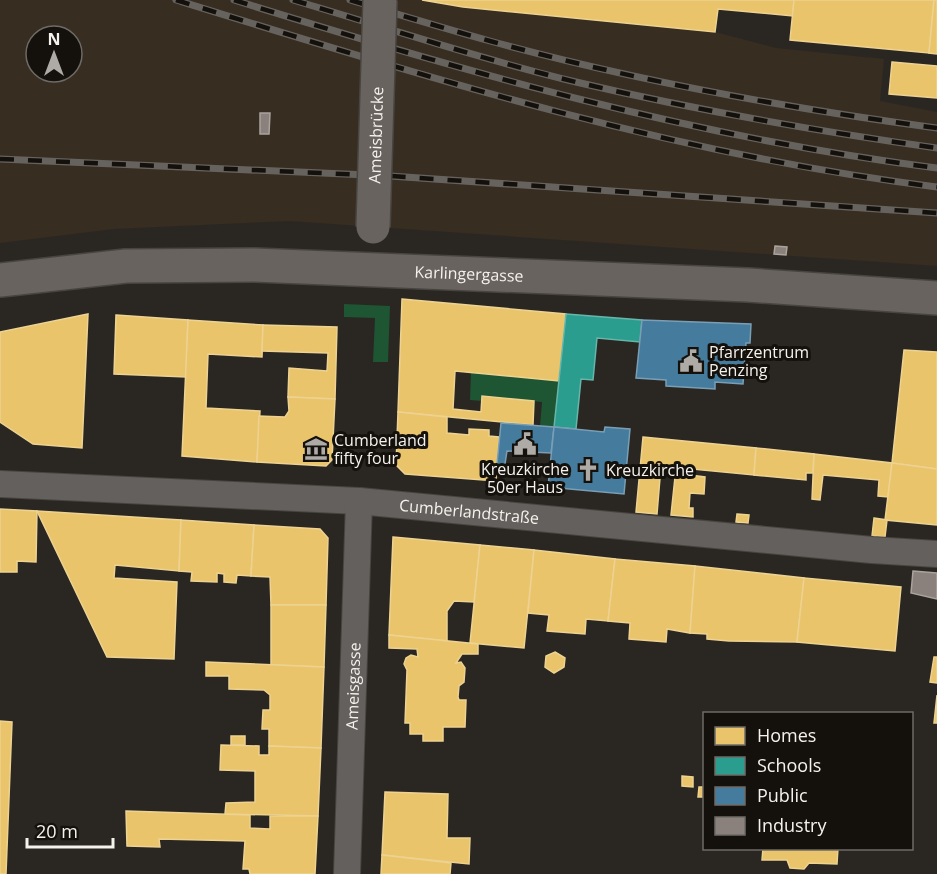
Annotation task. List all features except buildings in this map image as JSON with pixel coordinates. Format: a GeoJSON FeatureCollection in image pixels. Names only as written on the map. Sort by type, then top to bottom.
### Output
{"type":"FeatureCollection","features":[{"type":"Feature","properties":{"kind":"main road","name":"Ameisbrücke"},"geometry":{"type":"LineString","coordinates":[[372,270],[380,0]]}},
{"type":"Feature","properties":{"kind":"main road","name":"Karlingergasse"},"geometry":{"type":"LineString","coordinates":[[0,280],[126,266],[254,265],[747,285],[937,298]]}},
{"type":"Feature","properties":{"kind":"street","name":"Cumberlandstraße"},"geometry":{"type":"LineString","coordinates":[[0,484],[359,501],[872,550],[937,554]]}},
{"type":"Feature","properties":{"kind":"street","name":"Ameisgasse"},"geometry":{"type":"LineString","coordinates":[[347,874],[359,501]]}},
{"type":"Feature","properties":{"kind":"shaded area"},"geometry":{"type":"Polygon","coordinates":[[[0,0],[422,0],[463,7],[715,32],[776,48],[884,59],[880,101],[937,112],[937,266],[289,221],[114,229],[0,243],[0,0]]]}},
{"type":"Feature","properties":{"kind":"green space"},"geometry":{"type":"Polygon","coordinates":[[[344,304],[390,306],[388,362],[373,362],[375,318],[344,317],[344,304]]]}},
{"type":"Feature","properties":{"kind":"green space"},"geometry":{"type":"Polygon","coordinates":[[[471,372],[559,381],[554,427],[540,426],[542,402],[482,396],[482,401],[470,400],[471,372]]]}},
{"type":"Feature","properties":{"kind":"railway"},"geometry":{"type":"LineString","coordinates":[[176,0],[458,85],[647,134],[840,173],[937,187]]}},
{"type":"Feature","properties":{"kind":"railway"},"geometry":{"type":"LineString","coordinates":[[234,0],[320,27],[582,100],[758,139],[937,168]]}},
{"type":"Feature","properties":{"kind":"railway"},"geometry":{"type":"LineString","coordinates":[[293,0],[469,53],[576,82],[756,119],[937,148]]}},
{"type":"Feature","properties":{"kind":"railway"},"geometry":{"type":"LineString","coordinates":[[350,0],[490,41],[600,69],[824,112],[937,128]]}},
{"type":"Feature","properties":{"kind":"railway"},"geometry":{"type":"LineString","coordinates":[[0,159],[390,176],[937,213]]}},
{"type":"Feature","properties":{"kind":"place","name":"Pfarrzentrum Penzing"},"geometry":{"type":"Point","coordinates":[691,361]}},
{"type":"Feature","properties":{"kind":"place","name":"Kreuzkirche 50er Haus"},"geometry":{"type":"Point","coordinates":[525,444]}},
{"type":"Feature","properties":{"kind":"place","name":"Cumberland fifty four"},"geometry":{"type":"Point","coordinates":[316,449]}},
{"type":"Feature","properties":{"kind":"place","name":"Kreuzkirche"},"geometry":{"type":"Point","coordinates":[588,470]}}]}
